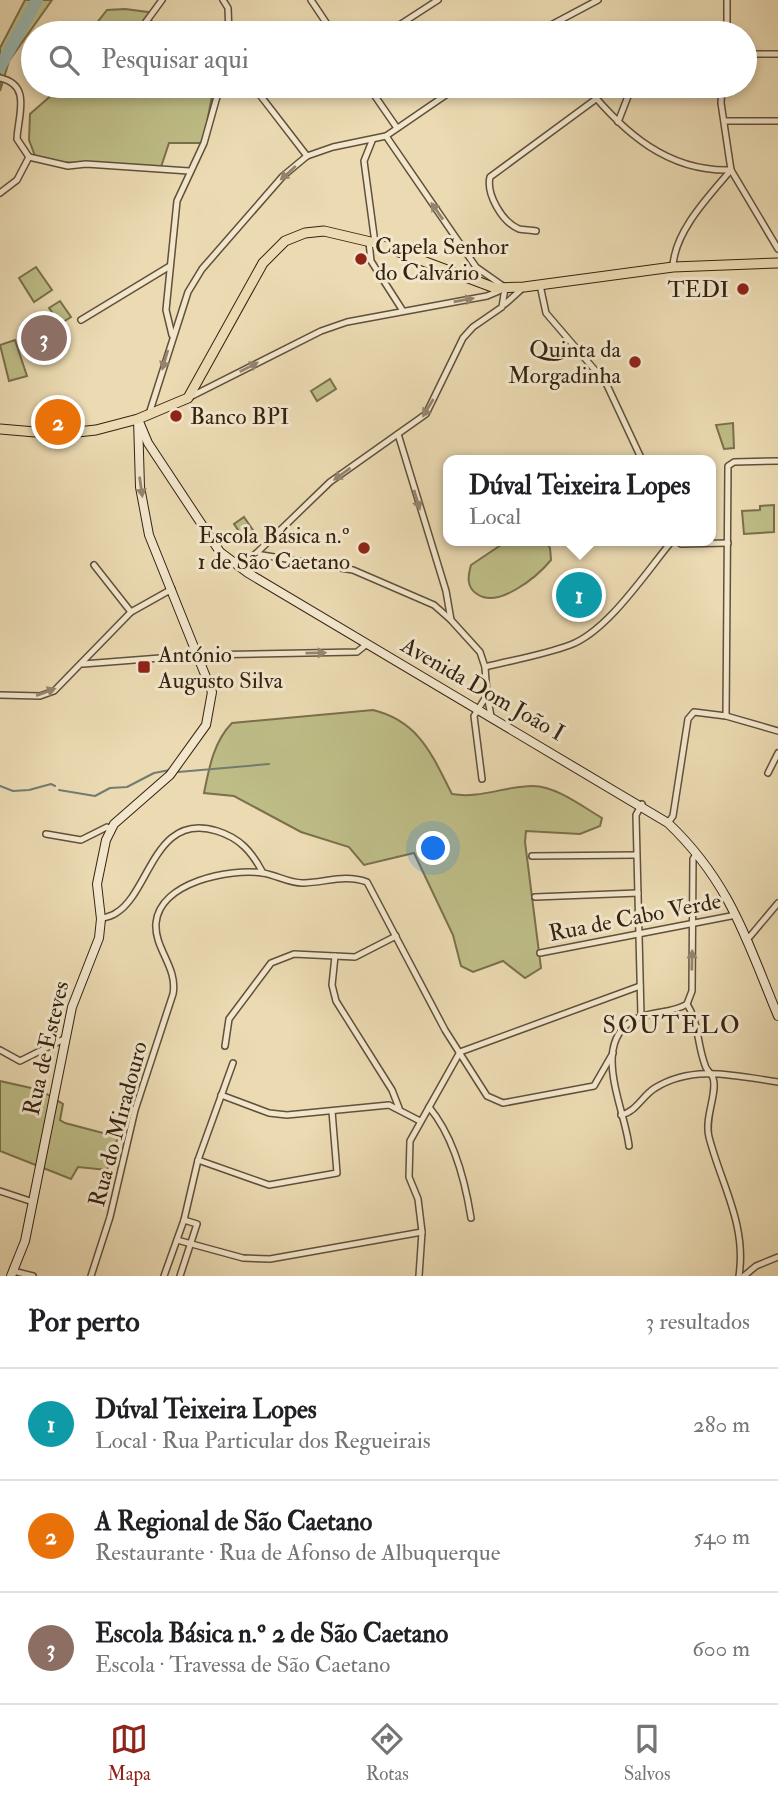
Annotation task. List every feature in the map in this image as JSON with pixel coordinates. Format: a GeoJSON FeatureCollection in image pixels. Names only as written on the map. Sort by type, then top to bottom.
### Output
{"type":"FeatureCollection","features":[{"type":"Feature","properties":{"kind":"main road"},"geometry":{"type":"LineString","coordinates":[[0,429],[59,434],[96,430],[148,416],[188,398],[263,262],[278,247],[305,233],[324,231],[372,243],[463,278],[505,288],[673,267],[778,263]]}},
{"type":"Feature","properties":{"kind":"street"},"geometry":{"type":"LineString","coordinates":[[147,21],[162,0]]}},
{"type":"Feature","properties":{"kind":"street"},"geometry":{"type":"LineString","coordinates":[[223,0],[228,8],[229,21]]}},
{"type":"Feature","properties":{"kind":"street"},"geometry":{"type":"LineString","coordinates":[[311,0],[325,21]]}},
{"type":"Feature","properties":{"kind":"street"},"geometry":{"type":"LineString","coordinates":[[406,21],[438,0]]}},
{"type":"Feature","properties":{"kind":"street"},"geometry":{"type":"LineString","coordinates":[[561,21],[598,0]]}},
{"type":"Feature","properties":{"kind":"street"},"geometry":{"type":"LineString","coordinates":[[727,0],[727,21]]}},
{"type":"Feature","properties":{"kind":"street"},"geometry":{"type":"LineString","coordinates":[[757,54],[778,54]]}},
{"type":"Feature","properties":{"kind":"street"},"geometry":{"type":"LineString","coordinates":[[1,78],[13,83],[21,97]]}},
{"type":"Feature","properties":{"kind":"street"},"geometry":{"type":"LineString","coordinates":[[21,98],[23,103],[17,139],[29,157],[60,165],[172,168],[189,171]]}},
{"type":"Feature","properties":{"kind":"street"},"geometry":{"type":"LineString","coordinates":[[172,335],[166,310],[177,201],[204,143],[217,98]]}},
{"type":"Feature","properties":{"kind":"street"},"geometry":{"type":"LineString","coordinates":[[262,98],[307,156]]}},
{"type":"Feature","properties":{"kind":"street"},"geometry":{"type":"LineString","coordinates":[[376,98],[397,128]]}},
{"type":"Feature","properties":{"kind":"street"},"geometry":{"type":"LineString","coordinates":[[148,416],[180,313],[202,269],[282,176],[307,156],[333,147],[386,136],[441,98]]}},
{"type":"Feature","properties":{"kind":"street"},"geometry":{"type":"LineString","coordinates":[[618,122],[627,98]]}},
{"type":"Feature","properties":{"kind":"street"},"geometry":{"type":"LineString","coordinates":[[721,98],[731,170],[778,249]]}},
{"type":"Feature","properties":{"kind":"street"},"geometry":{"type":"LineString","coordinates":[[536,231],[519,228],[507,220],[492,196],[490,177],[596,99],[637,141],[663,156],[712,171],[731,170]]}},
{"type":"Feature","properties":{"kind":"street"},"geometry":{"type":"LineString","coordinates":[[724,121],[778,121]]}},
{"type":"Feature","properties":{"kind":"street"},"geometry":{"type":"LineString","coordinates":[[386,136],[476,267],[505,288]]}},
{"type":"Feature","properties":{"kind":"street"},"geometry":{"type":"LineString","coordinates":[[372,141],[364,161],[372,243],[371,261],[403,311]]}},
{"type":"Feature","properties":{"kind":"street"},"geometry":{"type":"LineString","coordinates":[[0,193],[17,180],[29,157]]}},
{"type":"Feature","properties":{"kind":"street"},"geometry":{"type":"LineString","coordinates":[[673,267],[676,250],[683,236],[731,170]]}},
{"type":"Feature","properties":{"kind":"street"},"geometry":{"type":"LineString","coordinates":[[81,320],[170,265]]}},
{"type":"Feature","properties":{"kind":"street"},"geometry":{"type":"LineString","coordinates":[[463,278],[472,274],[476,267]]}},
{"type":"Feature","properties":{"kind":"street"},"geometry":{"type":"LineString","coordinates":[[540,285],[546,313],[606,383],[640,455]]}},
{"type":"Feature","properties":{"kind":"street"},"geometry":{"type":"LineString","coordinates":[[241,568],[330,482],[426,414],[463,338],[524,287]]}},
{"type":"Feature","properties":{"kind":"street"},"geometry":{"type":"LineString","coordinates":[[188,398],[321,331],[347,322],[486,296],[505,288]]}},
{"type":"Feature","properties":{"kind":"street"},"geometry":{"type":"LineString","coordinates":[[502,306],[505,288]]}},
{"type":"Feature","properties":{"kind":"street"},"geometry":{"type":"LineString","coordinates":[[166,310],[180,313]]}},
{"type":"Feature","properties":{"kind":"street","name":"Avenida Dom João I"},"geometry":{"type":"LineString","coordinates":[[138,419],[148,443],[220,552],[241,568],[642,804],[668,823],[698,852],[736,915],[778,1016]]}},
{"type":"Feature","properties":{"kind":"street","name":"Rua de Esteves"},"geometry":{"type":"LineString","coordinates":[[12,1274],[25,1241],[64,1039],[75,997],[99,938],[101,919],[97,884],[106,840],[111,829],[126,812],[170,775],[206,725],[212,692],[149,535],[140,487],[138,419]]}},
{"type":"Feature","properties":{"kind":"street"},"geometry":{"type":"LineString","coordinates":[[398,434],[446,591],[451,620]]}},
{"type":"Feature","properties":{"kind":"street"},"geometry":{"type":"LineString","coordinates":[[726,716],[726,473],[728,466],[734,462],[778,461]]}},
{"type":"Feature","properties":{"kind":"street"},"geometry":{"type":"LineString","coordinates":[[716,543],[728,543]]}},
{"type":"Feature","properties":{"kind":"street"},"geometry":{"type":"LineString","coordinates":[[485,667],[570,645],[584,638],[609,616],[670,546]]}},
{"type":"Feature","properties":{"kind":"street"},"geometry":{"type":"LineString","coordinates":[[256,554],[353,570],[434,606],[451,620],[480,652],[485,667],[491,716]]}},
{"type":"Feature","properties":{"kind":"street"},"geometry":{"type":"LineString","coordinates":[[94,565],[131,612]]}},
{"type":"Feature","properties":{"kind":"street"},"geometry":{"type":"LineString","coordinates":[[0,695],[40,696],[54,691],[131,612],[172,589]]}},
{"type":"Feature","properties":{"kind":"street"},"geometry":{"type":"LineString","coordinates":[[83,664],[199,655],[357,652],[368,643]]}},
{"type":"Feature","properties":{"kind":"street"},"geometry":{"type":"LineString","coordinates":[[482,779],[474,716],[487,695]]}},
{"type":"Feature","properties":{"kind":"street"},"geometry":{"type":"LineString","coordinates":[[668,823],[673,816],[691,715],[699,711],[778,731]]}},
{"type":"Feature","properties":{"kind":"street"},"geometry":{"type":"LineString","coordinates":[[768,774],[778,753]]}},
{"type":"Feature","properties":{"kind":"street"},"geometry":{"type":"LineString","coordinates":[[641,1016],[636,816],[642,804]]}},
{"type":"Feature","properties":{"kind":"street"},"geometry":{"type":"LineString","coordinates":[[46,834],[81,839],[107,827],[111,829]]}},
{"type":"Feature","properties":{"kind":"street"},"geometry":{"type":"LineString","coordinates":[[101,919],[118,913],[155,855],[169,840],[189,831],[210,829],[231,835],[254,855],[263,873],[302,884],[351,877],[367,882],[418,982],[487,1096],[503,1103],[594,1086],[612,1053],[616,1036],[641,1016],[687,1004]]}},
{"type":"Feature","properties":{"kind":"street"},"geometry":{"type":"LineString","coordinates":[[687,1004],[692,991],[693,859],[698,852]]}},
{"type":"Feature","properties":{"kind":"street"},"geometry":{"type":"LineString","coordinates":[[532,856],[636,855]]}},
{"type":"Feature","properties":{"kind":"street","name":"Rua do Miradouro"},"geometry":{"type":"LineString","coordinates":[[92,1276],[110,1217],[135,1110],[175,981],[157,935],[159,912],[169,900],[195,880],[225,873],[263,873]]}},
{"type":"Feature","properties":{"kind":"street"},"geometry":{"type":"LineString","coordinates":[[535,897],[638,894]]}},
{"type":"Feature","properties":{"kind":"street"},"geometry":{"type":"LineString","coordinates":[[747,940],[777,906]]}},
{"type":"Feature","properties":{"kind":"street","name":"Rua de Cabo Verde"},"geometry":{"type":"LineString","coordinates":[[540,953],[736,915]]}},
{"type":"Feature","properties":{"kind":"street"},"geometry":{"type":"LineString","coordinates":[[225,1046],[229,1020],[271,963],[282,956],[294,954],[355,957],[396,936]]}},
{"type":"Feature","properties":{"kind":"street"},"geometry":{"type":"LineString","coordinates":[[335,956],[332,985],[336,1001],[392,1090],[399,1108]]}},
{"type":"Feature","properties":{"kind":"street"},"geometry":{"type":"LineString","coordinates":[[419,1276],[422,1232],[418,1199],[408,1162],[410,1141],[460,1052],[640,986]]}},
{"type":"Feature","properties":{"kind":"street"},"geometry":{"type":"LineString","coordinates":[[687,1004],[695,1016],[709,1073],[714,1079],[707,1122],[738,1227],[743,1254],[742,1276]]}},
{"type":"Feature","properties":{"kind":"street"},"geometry":{"type":"LineString","coordinates":[[0,1050],[20,1061],[64,1039]]}},
{"type":"Feature","properties":{"kind":"street"},"geometry":{"type":"LineString","coordinates":[[612,1053],[615,1097],[629,1146]]}},
{"type":"Feature","properties":{"kind":"street"},"geometry":{"type":"LineString","coordinates":[[164,1276],[184,1220],[198,1160],[233,1063]]}},
{"type":"Feature","properties":{"kind":"street"},"geometry":{"type":"LineString","coordinates":[[621,1115],[629,1113],[657,1086],[699,1072],[778,1082]]}},
{"type":"Feature","properties":{"kind":"street"},"geometry":{"type":"LineString","coordinates":[[221,1096],[269,1113],[287,1115],[389,1105],[420,1121]]}},
{"type":"Feature","properties":{"kind":"street"},"geometry":{"type":"LineString","coordinates":[[429,1107],[439,1119],[465,1181],[471,1218]]}},
{"type":"Feature","properties":{"kind":"street"},"geometry":{"type":"LineString","coordinates":[[198,1160],[269,1185],[337,1174],[332,1111]]}},
{"type":"Feature","properties":{"kind":"street"},"geometry":{"type":"LineString","coordinates":[[0,1191],[33,1202]]}},
{"type":"Feature","properties":{"kind":"street"},"geometry":{"type":"LineString","coordinates":[[180,1276],[197,1224],[184,1220]]}},
{"type":"Feature","properties":{"kind":"street"},"geometry":{"type":"LineString","coordinates":[[177,1240],[243,1258],[270,1259],[422,1232]]}},
{"type":"Feature","properties":{"kind":"street"},"geometry":{"type":"LineString","coordinates":[[742,1276],[756,1266],[776,1258],[778,1267]]}},
{"type":"Feature","properties":{"kind":"street"},"geometry":{"type":"LineString","coordinates":[[12,1274],[33,1276]]}},
{"type":"Feature","properties":{"kind":"shaded area"},"geometry":{"type":"Polygon","coordinates":[[[25,0],[52,0],[37,21],[21,21],[21,44],[9,61],[0,91],[0,48],[25,0]]]}},
{"type":"Feature","properties":{"kind":"shaded area"},"geometry":{"type":"Polygon","coordinates":[[[107,10],[148,12],[152,21],[98,21],[107,10]]]}},
{"type":"Feature","properties":{"kind":"shaded area"},"geometry":{"type":"Polygon","coordinates":[[[48,98],[212,98],[203,143],[169,143],[161,167],[37,161],[29,140],[30,114],[48,98]]]}},
{"type":"Feature","properties":{"kind":"shaded area"},"geometry":{"type":"Polygon","coordinates":[[[36,267],[52,290],[34,302],[19,278],[36,267]]]}},
{"type":"Feature","properties":{"kind":"shaded area"},"geometry":{"type":"Polygon","coordinates":[[[60,301],[71,317],[60,324],[49,308],[60,301]]]}},
{"type":"Feature","properties":{"kind":"shaded area"},"geometry":{"type":"Polygon","coordinates":[[[15,340],[27,376],[9,381],[0,345],[15,340]]]}},
{"type":"Feature","properties":{"kind":"shaded area"},"geometry":{"type":"Polygon","coordinates":[[[330,379],[336,389],[317,401],[311,391],[330,379]]]}},
{"type":"Feature","properties":{"kind":"shaded area"},"geometry":{"type":"Polygon","coordinates":[[[733,423],[734,448],[724,449],[716,425],[733,423]]]}},
{"type":"Feature","properties":{"kind":"shaded area"},"geometry":{"type":"Polygon","coordinates":[[[774,505],[774,532],[744,534],[742,511],[760,510],[760,506],[774,505]]]}},
{"type":"Feature","properties":{"kind":"shaded area"},"geometry":{"type":"Polygon","coordinates":[[[244,517],[255,533],[245,540],[234,524],[244,517]]]}},
{"type":"Feature","properties":{"kind":"shaded area"},"geometry":{"type":"Polygon","coordinates":[[[500,546],[550,548],[551,560],[536,575],[517,589],[495,597],[486,598],[473,591],[469,585],[471,565],[500,546]]]}},
{"type":"Feature","properties":{"kind":"shaded area"},"geometry":{"type":"Polygon","coordinates":[[[373,710],[389,715],[413,731],[430,753],[452,794],[473,795],[523,787],[542,787],[569,798],[602,818],[600,826],[580,834],[526,831],[525,842],[541,968],[525,978],[503,961],[473,972],[461,966],[453,935],[414,853],[364,865],[349,847],[301,832],[234,796],[204,793],[217,746],[232,723],[373,710]]]}},
{"type":"Feature","properties":{"kind":"shaded area"},"geometry":{"type":"Polygon","coordinates":[[[0,1081],[40,1090],[63,1104],[60,1120],[65,1123],[118,1137],[107,1170],[78,1167],[71,1179],[0,1151],[0,1081]]]}},
{"type":"Feature","properties":{"kind":"waterway"},"geometry":{"type":"LineString","coordinates":[[25,21],[37,0]]}},
{"type":"Feature","properties":{"kind":"waterway"},"geometry":{"type":"LineString","coordinates":[[0,67],[21,29]]}},
{"type":"Feature","properties":{"kind":"waterway"},"geometry":{"type":"LineString","coordinates":[[178,772],[269,764]]}},
{"type":"Feature","properties":{"kind":"waterway"},"geometry":{"type":"LineString","coordinates":[[59,790],[95,796],[110,788],[127,787],[154,773],[170,770]]}},
{"type":"Feature","properties":{"kind":"waterway"},"geometry":{"type":"LineString","coordinates":[[0,786],[13,791],[51,784],[55,786]]}},
{"type":"Feature","properties":{"kind":"place","name":"Capela Senhor do Calvário"},"geometry":{"type":"Point","coordinates":[361,259]}},
{"type":"Feature","properties":{"kind":"place","name":"TEDI"},"geometry":{"type":"Point","coordinates":[743,289]}},
{"type":"Feature","properties":{"kind":"place","name":"Escola Básica n.º 2 de São Caetano"},"geometry":{"type":"Point","coordinates":[44,338]}},
{"type":"Feature","properties":{"kind":"place","name":"Quinta da Morgadinha"},"geometry":{"type":"Point","coordinates":[635,362]}},
{"type":"Feature","properties":{"kind":"place","name":"Banco BPI"},"geometry":{"type":"Point","coordinates":[176,416]}},
{"type":"Feature","properties":{"kind":"place","name":"A Regional de São Caetano"},"geometry":{"type":"Point","coordinates":[58,422]}},
{"type":"Feature","properties":{"kind":"place","name":"Escola Básica n.º 1 de São Caetano"},"geometry":{"type":"Point","coordinates":[364,548]}},
{"type":"Feature","properties":{"kind":"place","name":"Dúval Teixeira Lopes"},"geometry":{"type":"Point","coordinates":[579,595]}},
{"type":"Feature","properties":{"kind":"place","name":"António Augusto Silva"},"geometry":{"type":"Point","coordinates":[144,667]}},
{"type":"Feature","properties":{"kind":"district","name":"SOUTELO"},"geometry":{"type":"Point","coordinates":[672,1025]}}]}
